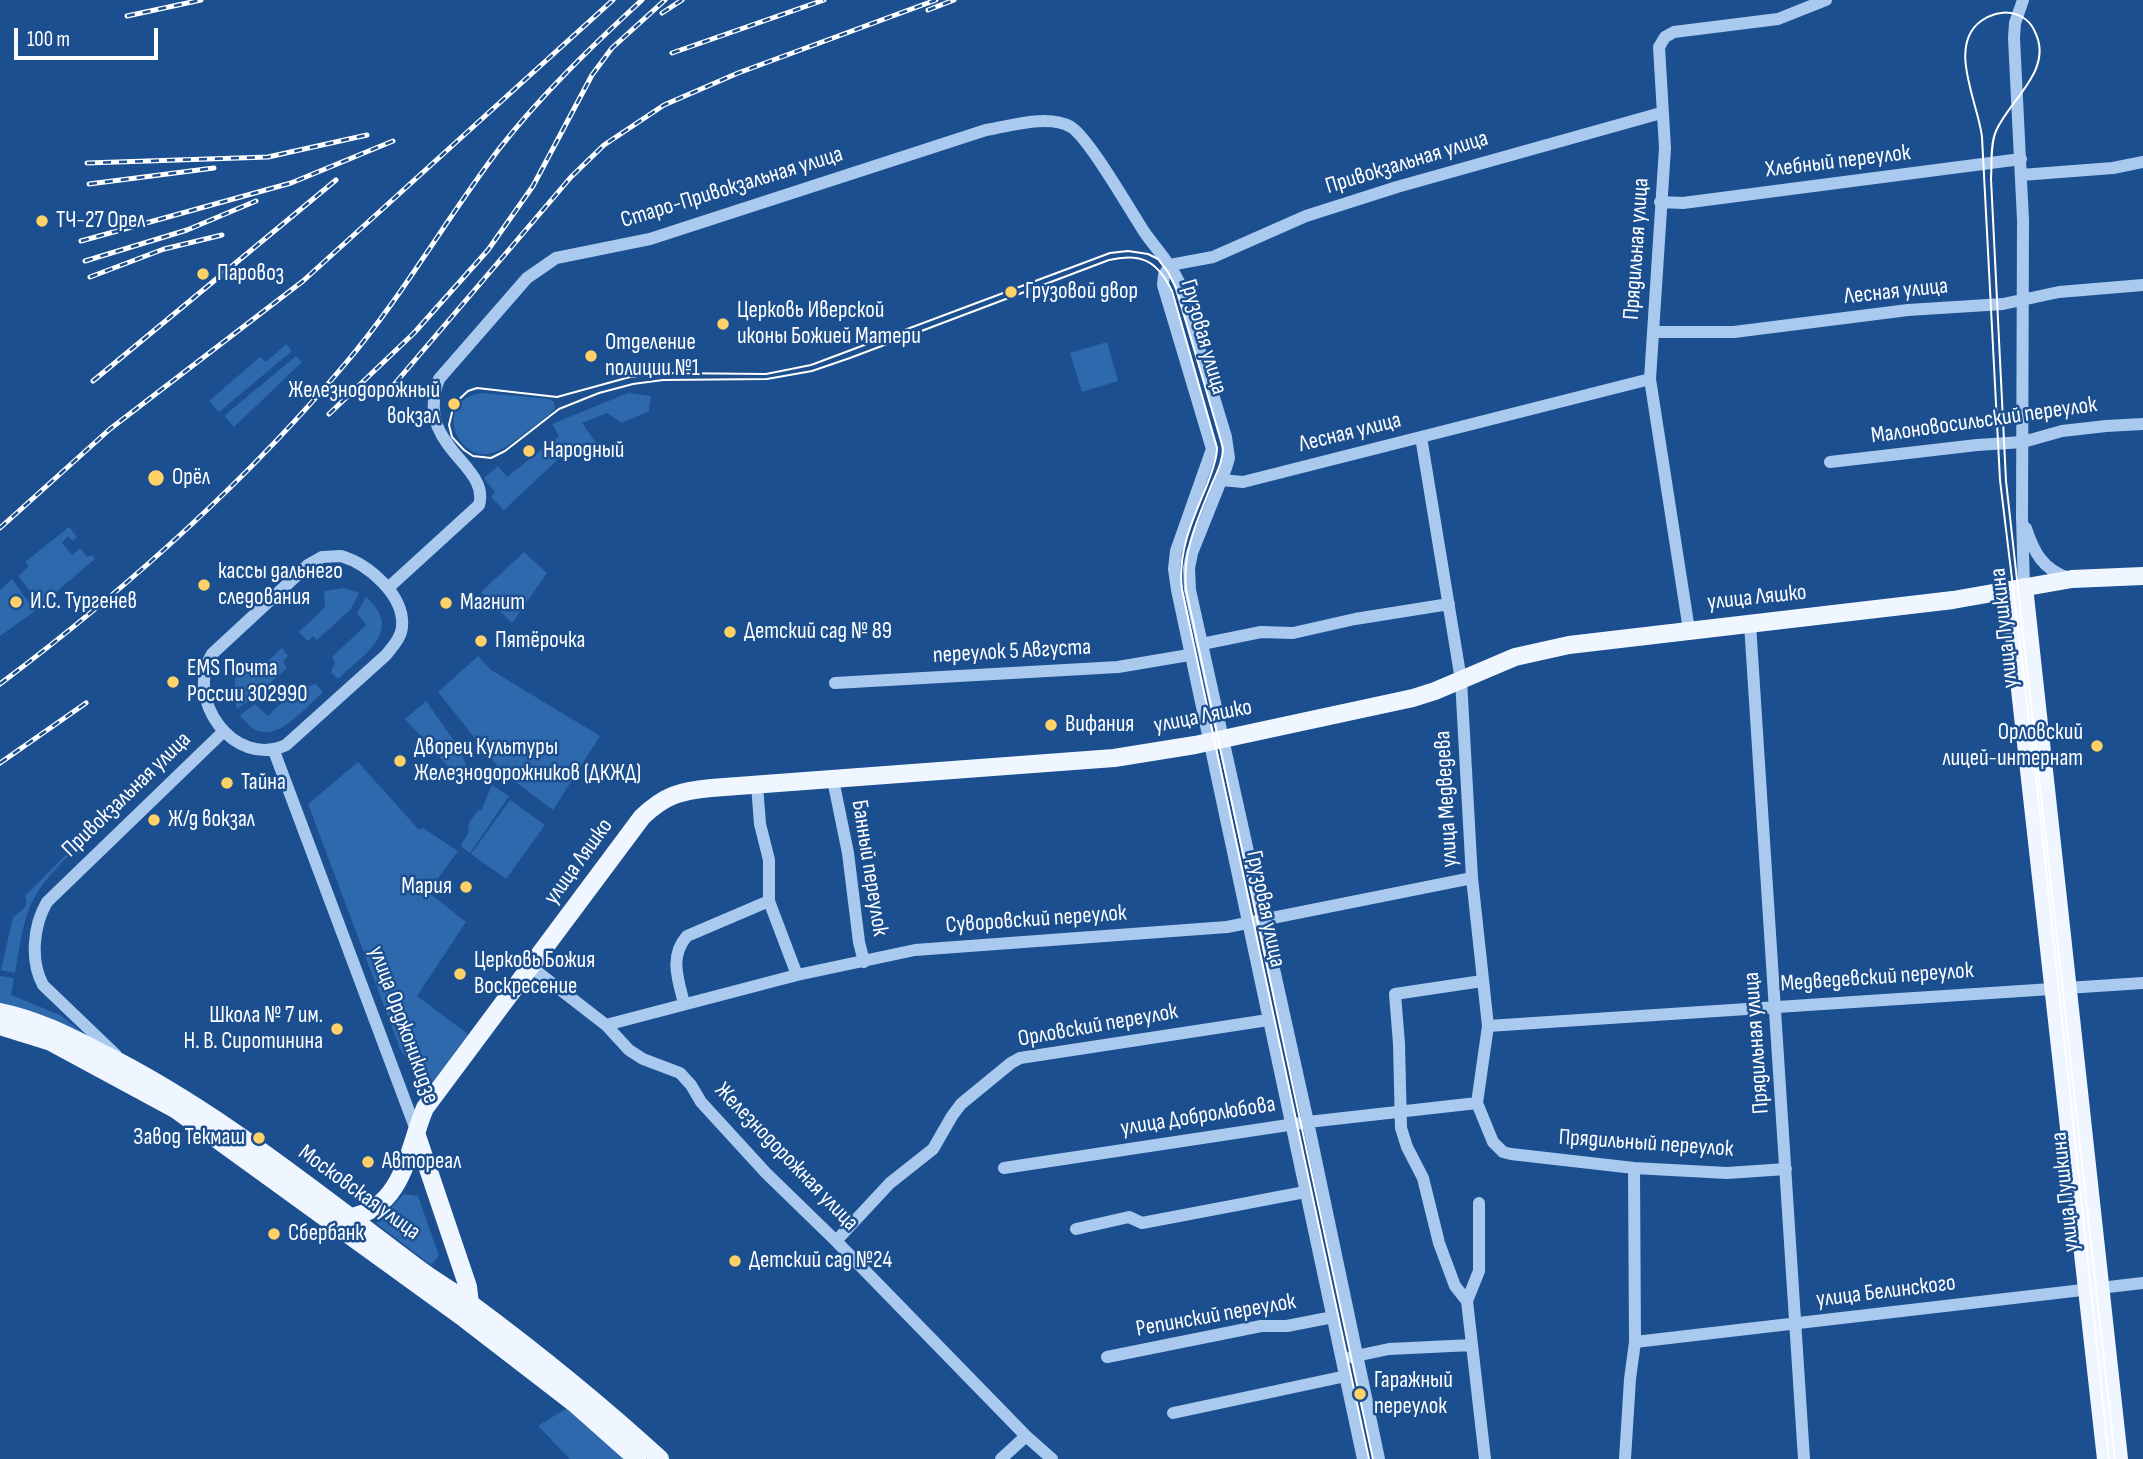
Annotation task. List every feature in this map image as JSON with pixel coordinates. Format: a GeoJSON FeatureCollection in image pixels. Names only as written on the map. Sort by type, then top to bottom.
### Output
{"type":"FeatureCollection","features":[{"type":"Feature","properties":{"kind":"main road","name":"улица Ляшко"},"geometry":{"type":"LineString","coordinates":[[351,1217],[374,1208],[397,1183],[409,1159],[425,1108],[642,817],[656,804],[676,794],[693,790],[1114,758],[1215,741],[1413,698],[1516,657],[1542,650],[1689,630],[1953,600],[2072,579],[2143,576]]}},
{"type":"Feature","properties":{"kind":"main road","name":"улица Пушкина"},"geometry":{"type":"LineString","coordinates":[[2016,589],[2031,776],[2060,987],[2094,1287],[2119,1459]]}},
{"type":"Feature","properties":{"kind":"main road","name":"Московская улица"},"geometry":{"type":"LineString","coordinates":[[0,1012],[41,1024],[127,1065],[183,1096],[424,1273],[637,1459]]}},
{"type":"Feature","properties":{"kind":"main road","name":"Московская улица"},"geometry":{"type":"LineString","coordinates":[[0,1026],[51,1042],[175,1109],[584,1391],[660,1459]]}},
{"type":"Feature","properties":{"kind":"main road","name":"улица Орджоникидзе"},"geometry":{"type":"LineString","coordinates":[[416,1130],[468,1287],[468,1311]]}},
{"type":"Feature","properties":{"kind":"main road","name":"улица Пушкина"},"geometry":{"type":"LineString","coordinates":[[2094,1287],[2106,1459]]}},
{"type":"Feature","properties":{"kind":"street","name":"Прядильная улица"},"geometry":{"type":"LineString","coordinates":[[1689,630],[1650,379],[1665,148],[1659,47],[1665,37],[1674,32],[1778,19],[1826,0]]}},
{"type":"Feature","properties":{"kind":"street","name":"улица Пушкина"},"geometry":{"type":"LineString","coordinates":[[2016,589],[2022,517],[2023,299],[2021,159],[2014,38],[2015,23],[2023,0]]}},
{"type":"Feature","properties":{"kind":"street","name":"Привокзальная улица"},"geometry":{"type":"LineString","coordinates":[[1170,265],[1213,257],[1306,216],[1397,187],[1661,113]]}},
{"type":"Feature","properties":{"kind":"street","name":"Старо-Привокзальная улица"},"geometry":{"type":"LineString","coordinates":[[388,588],[480,505],[482,492],[478,480],[444,440],[435,415],[435,390],[439,379],[527,278],[546,264],[567,255],[650,239],[986,130],[1055,122],[1072,128],[1086,143],[1147,236],[1170,265]]}},
{"type":"Feature","properties":{"kind":"street","name":"Хлебный переулок"},"geometry":{"type":"LineString","coordinates":[[1660,202],[1683,203],[2021,159]]}},
{"type":"Feature","properties":{"kind":"street"},"geometry":{"type":"LineString","coordinates":[[2021,174],[2113,168],[2143,162]]}},
{"type":"Feature","properties":{"kind":"street","name":"Грузовая улица"},"geometry":{"type":"LineString","coordinates":[[1170,265],[1185,299],[1226,437],[1229,458],[1200,530],[1189,568],[1215,741],[1247,924],[1363,1459]]}},
{"type":"Feature","properties":{"kind":"street","name":"Грузовая улица"},"geometry":{"type":"LineString","coordinates":[[1170,265],[1164,275],[1163,285],[1212,449],[1183,529],[1175,560],[1177,590],[1189,655],[1264,921],[1379,1459]]}},
{"type":"Feature","properties":{"kind":"street","name":"Лесная улица"},"geometry":{"type":"LineString","coordinates":[[1653,332],[1734,332],[1908,310],[2003,304],[2059,292],[2143,285]]}},
{"type":"Feature","properties":{"kind":"street","name":"Лесная улица"},"geometry":{"type":"LineString","coordinates":[[1222,480],[1243,482],[1650,379]]}},
{"type":"Feature","properties":{"kind":"street","name":"Малоновосильский переулок"},"geometry":{"type":"LineString","coordinates":[[1830,462],[2023,442],[2062,431],[2143,424]]}},
{"type":"Feature","properties":{"kind":"street","name":"улица Медведева"},"geometry":{"type":"LineString","coordinates":[[1421,437],[1461,680],[1472,878],[1488,1026],[1477,1103]]}},
{"type":"Feature","properties":{"kind":"street"},"geometry":{"type":"LineString","coordinates":[[2022,517],[2036,555],[2054,573],[2072,579]]}},
{"type":"Feature","properties":{"kind":"street"},"geometry":{"type":"LineString","coordinates":[[224,731],[208,707],[203,688],[205,666],[212,654],[308,565],[322,557],[341,556],[351,559],[360,563],[388,588],[402,617],[402,629],[386,655],[286,745],[274,751]]}},
{"type":"Feature","properties":{"kind":"street"},"geometry":{"type":"LineString","coordinates":[[1202,644],[1261,632],[1293,633],[1356,619],[1448,604]]}},
{"type":"Feature","properties":{"kind":"street","name":"Прядильная улица"},"geometry":{"type":"LineString","coordinates":[[1750,624],[1804,1459]]}},
{"type":"Feature","properties":{"kind":"street","name":"переулок 5 Августа"},"geometry":{"type":"LineString","coordinates":[[835,683],[1118,667],[1189,655]]}},
{"type":"Feature","properties":{"kind":"street","name":"Привокзальная улица"},"geometry":{"type":"LineString","coordinates":[[127,1065],[43,985],[37,974],[35,958],[43,910],[47,902],[91,858],[224,731],[236,743],[246,748],[274,751]]}},
{"type":"Feature","properties":{"kind":"street","name":"улица Орджоникидзе"},"geometry":{"type":"LineString","coordinates":[[274,751],[416,1130]]}},
{"type":"Feature","properties":{"kind":"street","name":"Банный переулок"},"geometry":{"type":"LineString","coordinates":[[833,780],[848,853],[864,962]]}},
{"type":"Feature","properties":{"kind":"street"},"geometry":{"type":"LineString","coordinates":[[757,785],[760,824],[769,859],[769,901],[797,975]]}},
{"type":"Feature","properties":{"kind":"street","name":"Суворовский переулок"},"geometry":{"type":"LineString","coordinates":[[606,1025],[797,975],[915,950],[1247,924],[1472,878]]}},
{"type":"Feature","properties":{"kind":"street"},"geometry":{"type":"LineString","coordinates":[[684,1003],[676,967],[681,943],[687,936],[769,901]]}},
{"type":"Feature","properties":{"kind":"street","name":"Железнодорожная улица"},"geometry":{"type":"LineString","coordinates":[[531,967],[606,1025],[629,1051],[680,1073],[701,1102],[766,1173],[1026,1436],[1052,1459]]}},
{"type":"Feature","properties":{"kind":"street"},"geometry":{"type":"LineString","coordinates":[[1482,981],[1395,995],[1403,1138],[1423,1178],[1439,1243],[1455,1286],[1466,1301],[1485,1459]]}},
{"type":"Feature","properties":{"kind":"street","name":"Медведевский переулок"},"geometry":{"type":"LineString","coordinates":[[1488,1026],[2143,983]]}},
{"type":"Feature","properties":{"kind":"street","name":"Орловский переулок"},"geometry":{"type":"LineString","coordinates":[[836,1241],[890,1183],[933,1149],[961,1104],[1020,1058],[1268,1020]]}},
{"type":"Feature","properties":{"kind":"street","name":"улица Добролюбова"},"geometry":{"type":"LineString","coordinates":[[1004,1168],[1292,1124],[1477,1103]]}},
{"type":"Feature","properties":{"kind":"street","name":"Прядильный переулок"},"geometry":{"type":"LineString","coordinates":[[1477,1103],[1493,1142],[1503,1152],[1634,1168],[1727,1173],[1786,1169]]}},
{"type":"Feature","properties":{"kind":"street"},"geometry":{"type":"LineString","coordinates":[[1625,1459],[1635,1342],[1634,1168]]}},
{"type":"Feature","properties":{"kind":"street"},"geometry":{"type":"LineString","coordinates":[[1076,1228],[1129,1217],[1142,1223],[1306,1192]]}},
{"type":"Feature","properties":{"kind":"street"},"geometry":{"type":"LineString","coordinates":[[1466,1301],[1479,1272],[1479,1203]]}},
{"type":"Feature","properties":{"kind":"street","name":"улица Белинского"},"geometry":{"type":"LineString","coordinates":[[1635,1342],[2143,1283]]}},
{"type":"Feature","properties":{"kind":"street","name":"Репинский переулок"},"geometry":{"type":"LineString","coordinates":[[1107,1357],[1261,1326],[1287,1326],[1333,1317]]}},
{"type":"Feature","properties":{"kind":"street"},"geometry":{"type":"LineString","coordinates":[[1342,1359],[1389,1349],[1472,1345]]}},
{"type":"Feature","properties":{"kind":"street"},"geometry":{"type":"LineString","coordinates":[[1173,1413],[1346,1376]]}},
{"type":"Feature","properties":{"kind":"street"},"geometry":{"type":"LineString","coordinates":[[1001,1459],[1026,1436]]}},
{"type":"Feature","properties":{"kind":"shaded area"},"geometry":{"type":"Polygon","coordinates":[[[1107,342],[1118,381],[1082,392],[1070,353],[1107,342]]]}},
{"type":"Feature","properties":{"kind":"shaded area"},"geometry":{"type":"Polygon","coordinates":[[[286,344],[292,351],[219,412],[209,401],[260,357],[266,362],[286,344]]]}},
{"type":"Feature","properties":{"kind":"shaded area"},"geometry":{"type":"Polygon","coordinates":[[[296,356],[302,362],[234,427],[224,416],[296,356]]]}},
{"type":"Feature","properties":{"kind":"shaded area"},"geometry":{"type":"Polygon","coordinates":[[[484,393],[549,399],[554,402],[555,408],[506,447],[497,452],[479,453],[468,448],[459,439],[454,416],[458,405],[468,397],[484,393]]]}},
{"type":"Feature","properties":{"kind":"shaded area"},"geometry":{"type":"Polygon","coordinates":[[[628,393],[651,396],[649,411],[622,423],[607,413],[582,423],[597,444],[580,459],[569,449],[504,510],[491,497],[495,492],[484,478],[498,466],[507,477],[559,436],[552,424],[628,393]]]}},
{"type":"Feature","properties":{"kind":"shaded area"},"geometry":{"type":"Polygon","coordinates":[[[69,527],[77,537],[73,541],[68,536],[62,543],[72,555],[80,548],[87,557],[92,555],[95,559],[41,605],[18,576],[29,566],[25,562],[69,527]]]}},
{"type":"Feature","properties":{"kind":"shaded area"},"geometry":{"type":"Polygon","coordinates":[[[524,552],[547,573],[512,623],[481,592],[524,552]]]}},
{"type":"Feature","properties":{"kind":"shaded area"},"geometry":{"type":"Polygon","coordinates":[[[12,579],[35,611],[0,636],[0,590],[12,579]]]}},
{"type":"Feature","properties":{"kind":"shaded area"},"geometry":{"type":"Polygon","coordinates":[[[344,588],[359,593],[351,609],[317,640],[313,636],[308,641],[299,632],[325,607],[324,591],[344,588]]]}},
{"type":"Feature","properties":{"kind":"shaded area"},"geometry":{"type":"Polygon","coordinates":[[[366,597],[377,609],[382,621],[381,632],[368,651],[338,679],[331,672],[335,662],[332,657],[366,625],[357,613],[366,597]]]}},
{"type":"Feature","properties":{"kind":"shaded area"},"geometry":{"type":"Polygon","coordinates":[[[282,648],[288,656],[283,662],[287,668],[237,709],[234,687],[240,665],[257,672],[282,648]]]}},
{"type":"Feature","properties":{"kind":"shaded area"},"geometry":{"type":"Polygon","coordinates":[[[478,656],[491,670],[600,736],[553,810],[501,771],[438,692],[478,656]]]}},
{"type":"Feature","properties":{"kind":"shaded area"},"geometry":{"type":"Polygon","coordinates":[[[302,683],[307,687],[316,684],[323,692],[283,727],[261,732],[251,727],[240,715],[255,704],[268,716],[302,683]]]}},
{"type":"Feature","properties":{"kind":"shaded area"},"geometry":{"type":"Polygon","coordinates":[[[426,701],[459,748],[469,771],[463,783],[405,719],[426,701]]]}},
{"type":"Feature","properties":{"kind":"shaded area"},"geometry":{"type":"Polygon","coordinates":[[[358,762],[419,830],[423,828],[458,851],[428,892],[466,922],[417,996],[468,1034],[431,1085],[420,1076],[401,1051],[308,804],[358,762]]]}},
{"type":"Feature","properties":{"kind":"shaded area"},"geometry":{"type":"Polygon","coordinates":[[[492,785],[509,796],[470,853],[462,847],[462,843],[468,834],[469,823],[478,810],[481,811],[492,785]]]}},
{"type":"Feature","properties":{"kind":"shaded area"},"geometry":{"type":"Polygon","coordinates":[[[510,800],[545,825],[506,879],[471,854],[510,800]]]}},
{"type":"Feature","properties":{"kind":"shaded area"},"geometry":{"type":"Polygon","coordinates":[[[93,827],[95,830],[58,867],[34,898],[24,924],[15,973],[1,970],[13,917],[26,905],[25,896],[93,827]]]}},
{"type":"Feature","properties":{"kind":"shaded area"},"geometry":{"type":"Polygon","coordinates":[[[0,976],[14,978],[11,995],[60,1015],[91,1039],[0,1005],[0,976]]]}},
{"type":"Feature","properties":{"kind":"shaded area"},"geometry":{"type":"Polygon","coordinates":[[[404,1194],[418,1196],[439,1256],[431,1265],[376,1223],[404,1194]]]}},
{"type":"Feature","properties":{"kind":"shaded area"},"geometry":{"type":"Polygon","coordinates":[[[567,1408],[625,1459],[570,1459],[538,1426],[567,1408]]]}},
{"type":"Feature","properties":{"kind":"tram line"},"geometry":{"type":"LineString","coordinates":[[2109,1459],[2037,785],[2000,480],[1982,137],[1965,59],[1971,32],[1984,19],[2004,13],[2019,15],[2029,22],[2039,46],[2035,72],[2002,119],[1992,148],[1991,179],[2006,481],[2115,1459]]}},
{"type":"Feature","properties":{"kind":"tram line"},"geometry":{"type":"LineString","coordinates":[[1369,1459],[1182,590],[1184,549],[1214,467],[1217,448],[1172,291],[1161,273],[1155,266],[1140,259],[1131,257],[1109,260],[812,371],[767,379],[663,380],[599,393],[559,409],[505,451],[491,458],[473,456],[452,437],[449,425],[454,404],[468,391],[477,388],[557,397],[630,377],[663,373],[766,374],[811,365],[1110,253],[1128,251],[1148,254],[1158,259],[1177,290],[1223,448],[1189,548],[1186,589],[1373,1459]]}},
{"type":"Feature","properties":{"kind":"railway"},"geometry":{"type":"LineString","coordinates":[[127,16],[201,0]]}},
{"type":"Feature","properties":{"kind":"railway"},"geometry":{"type":"LineString","coordinates":[[0,528],[110,429],[303,281],[613,0]]}},
{"type":"Feature","properties":{"kind":"railway"},"geometry":{"type":"LineString","coordinates":[[0,684],[137,573],[266,451],[366,338],[515,129],[604,35],[642,0]]}},
{"type":"Feature","properties":{"kind":"railway"},"geometry":{"type":"LineString","coordinates":[[329,414],[414,333],[488,250],[533,186],[592,75],[612,48],[665,0]]}},
{"type":"Feature","properties":{"kind":"railway"},"geometry":{"type":"LineString","coordinates":[[662,13],[682,0]]}},
{"type":"Feature","properties":{"kind":"railway"},"geometry":{"type":"LineString","coordinates":[[672,53],[824,0]]}},
{"type":"Feature","properties":{"kind":"railway"},"geometry":{"type":"LineString","coordinates":[[386,394],[571,177],[604,145],[664,105],[738,73],[936,0]]}},
{"type":"Feature","properties":{"kind":"railway"},"geometry":{"type":"LineString","coordinates":[[928,10],[954,0]]}},
{"type":"Feature","properties":{"kind":"railway"},"geometry":{"type":"LineString","coordinates":[[87,163],[268,157],[367,135]]}},
{"type":"Feature","properties":{"kind":"railway"},"geometry":{"type":"LineString","coordinates":[[81,241],[291,183],[393,141]]}},
{"type":"Feature","properties":{"kind":"railway"},"geometry":{"type":"LineString","coordinates":[[89,184],[214,168]]}},
{"type":"Feature","properties":{"kind":"railway"},"geometry":{"type":"LineString","coordinates":[[93,381],[336,180]]}},
{"type":"Feature","properties":{"kind":"railway"},"geometry":{"type":"LineString","coordinates":[[85,261],[187,230],[256,201]]}},
{"type":"Feature","properties":{"kind":"railway"},"geometry":{"type":"LineString","coordinates":[[90,277],[164,249],[222,235]]}},
{"type":"Feature","properties":{"kind":"railway"},"geometry":{"type":"LineString","coordinates":[[0,763],[86,703]]}},
{"type":"Feature","properties":{"kind":"place","name":"ТЧ-27 Орел"},"geometry":{"type":"Point","coordinates":[42,221]}},
{"type":"Feature","properties":{"kind":"place","name":"Паровоз"},"geometry":{"type":"Point","coordinates":[203,274]}},
{"type":"Feature","properties":{"kind":"place","name":"Грузовой двор"},"geometry":{"type":"Point","coordinates":[1011,292]}},
{"type":"Feature","properties":{"kind":"place","name":"Церковь Иверской иконы Божией Матери"},"geometry":{"type":"Point","coordinates":[723,324]}},
{"type":"Feature","properties":{"kind":"place","name":"Отделение полиции №1"},"geometry":{"type":"Point","coordinates":[591,356]}},
{"type":"Feature","properties":{"kind":"place","name":"Железнодорожный вокзал"},"geometry":{"type":"Point","coordinates":[454,404]}},
{"type":"Feature","properties":{"kind":"place","name":"Народный"},"geometry":{"type":"Point","coordinates":[529,451]}},
{"type":"Feature","properties":{"kind":"place","name":"Орёл"},"geometry":{"type":"Point","coordinates":[156,478]}},
{"type":"Feature","properties":{"kind":"place","name":"кассы дальнего следования"},"geometry":{"type":"Point","coordinates":[204,585]}},
{"type":"Feature","properties":{"kind":"place","name":"И.С. Тургенев"},"geometry":{"type":"Point","coordinates":[16,602]}},
{"type":"Feature","properties":{"kind":"place","name":"Магнит"},"geometry":{"type":"Point","coordinates":[446,603]}},
{"type":"Feature","properties":{"kind":"place","name":"Детский сад № 89"},"geometry":{"type":"Point","coordinates":[730,632]}},
{"type":"Feature","properties":{"kind":"place","name":"Пятёрочка"},"geometry":{"type":"Point","coordinates":[481,641]}},
{"type":"Feature","properties":{"kind":"place","name":"EMS Почта России 302990"},"geometry":{"type":"Point","coordinates":[173,682]}},
{"type":"Feature","properties":{"kind":"place","name":"Вифания"},"geometry":{"type":"Point","coordinates":[1051,725]}},
{"type":"Feature","properties":{"kind":"place","name":"Орловский лицей-интернат"},"geometry":{"type":"Point","coordinates":[2097,746]}},
{"type":"Feature","properties":{"kind":"place","name":"Дворец Культуры Железнодорожников (ДКЖД)"},"geometry":{"type":"Point","coordinates":[400,761]}},
{"type":"Feature","properties":{"kind":"place","name":"Тайна"},"geometry":{"type":"Point","coordinates":[227,783]}},
{"type":"Feature","properties":{"kind":"place","name":"Ж/д вокзал"},"geometry":{"type":"Point","coordinates":[154,820]}},
{"type":"Feature","properties":{"kind":"place","name":"Мария"},"geometry":{"type":"Point","coordinates":[466,887]}},
{"type":"Feature","properties":{"kind":"place","name":"Церковь Божия Воскресение"},"geometry":{"type":"Point","coordinates":[460,974]}},
{"type":"Feature","properties":{"kind":"place","name":"Школа № 7 им. Н. В. Сиротинина"},"geometry":{"type":"Point","coordinates":[337,1029]}},
{"type":"Feature","properties":{"kind":"place","name":"Завод Текмаш"},"geometry":{"type":"Point","coordinates":[259,1138]}},
{"type":"Feature","properties":{"kind":"place","name":"Автореал"},"geometry":{"type":"Point","coordinates":[368,1162]}},
{"type":"Feature","properties":{"kind":"place","name":"Сбербанк"},"geometry":{"type":"Point","coordinates":[274,1234]}},
{"type":"Feature","properties":{"kind":"place","name":"Детский сад №24"},"geometry":{"type":"Point","coordinates":[735,1261]}},
{"type":"Feature","properties":{"kind":"place","name":"Гаражный переулок"},"geometry":{"type":"Point","coordinates":[1360,1394]}}]}
